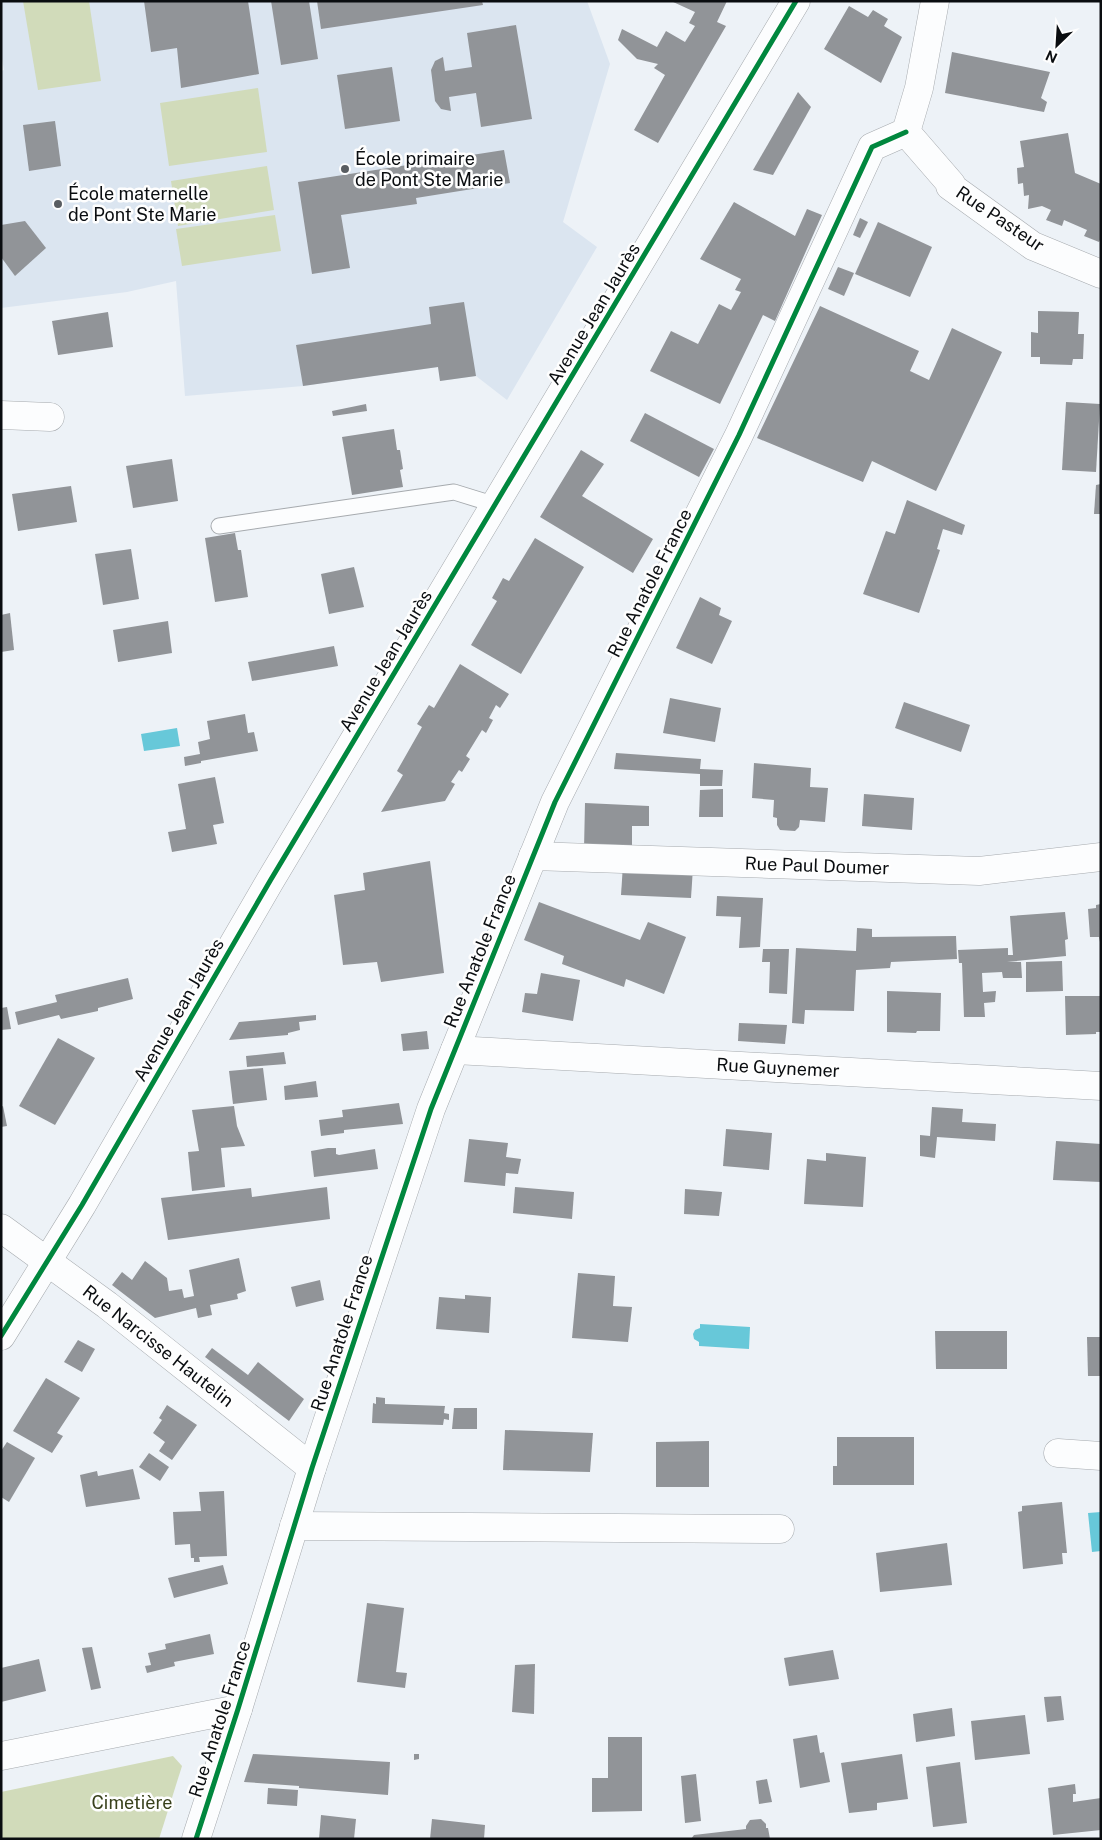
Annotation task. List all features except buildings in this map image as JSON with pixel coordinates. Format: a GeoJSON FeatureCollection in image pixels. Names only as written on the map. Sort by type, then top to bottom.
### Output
{"type":"FeatureCollection","features":[{"type":"Feature","properties":{"kind":"street","name":"Avenue Jean Jaurès"},"geometry":{"type":"LineString","coordinates":[[1,1336],[82,1205],[270,881],[796,1]]}},
{"type":"Feature","properties":{"kind":"street"},"geometry":{"type":"LineString","coordinates":[[906,132],[919,88],[934,1]]}},
{"type":"Feature","properties":{"kind":"street","name":"Rue Pasteur"},"geometry":{"type":"LineString","coordinates":[[906,132],[951,184],[950,186],[1033,246],[1101,274]]}},
{"type":"Feature","properties":{"kind":"street","name":"Rue Anatole France"},"geometry":{"type":"LineString","coordinates":[[196,1839],[312,1468],[431,1109],[555,802],[739,435],[872,147],[906,132]]}},
{"type":"Feature","properties":{"kind":"street"},"geometry":{"type":"LineString","coordinates":[[1,415],[50,417]]}},
{"type":"Feature","properties":{"kind":"street","name":"Rue Paul Doumer"},"geometry":{"type":"LineString","coordinates":[[533,856],[979,871],[1101,856]]}},
{"type":"Feature","properties":{"kind":"street","name":"Rue Guynemer"},"geometry":{"type":"LineString","coordinates":[[455,1050],[1101,1086]]}},
{"type":"Feature","properties":{"kind":"street","name":"Rue Narcisse Hautelin"},"geometry":{"type":"LineString","coordinates":[[1,1228],[47,1260],[115,1312],[312,1468]]}},
{"type":"Feature","properties":{"kind":"street"},"geometry":{"type":"LineString","coordinates":[[1058,1453],[1101,1456]]}},
{"type":"Feature","properties":{"kind":"street"},"geometry":{"type":"LineString","coordinates":[[294,1526],[780,1529]]}},
{"type":"Feature","properties":{"kind":"street"},"geometry":{"type":"LineString","coordinates":[[1,1756],[238,1709]]}},
{"type":"Feature","properties":{"kind":"lane"},"geometry":{"type":"LineString","coordinates":[[219,526],[454,492],[496,505]]}},
{"type":"Feature","properties":{"kind":"shaded area","name":"École primaire de Pont Ste Marie"},"geometry":{"type":"Polygon","coordinates":[[[1,1],[587,1],[610,64],[563,222],[597,247],[507,400],[476,376],[440,381],[438,367],[303,386],[185,396],[176,281],[127,292],[1,308],[1,71],[4,70],[1,53],[1,1]]]}},
{"type":"Feature","properties":{"kind":"green space"},"geometry":{"type":"Polygon","coordinates":[[[23,1],[89,1],[101,81],[38,90],[23,1]]]}},
{"type":"Feature","properties":{"kind":"green space"},"geometry":{"type":"Polygon","coordinates":[[[258,88],[267,152],[169,166],[160,103],[258,88]]]}},
{"type":"Feature","properties":{"kind":"green space"},"geometry":{"type":"Polygon","coordinates":[[[267,166],[274,210],[178,226],[171,181],[267,166]]]}},
{"type":"Feature","properties":{"kind":"green space"},"geometry":{"type":"Polygon","coordinates":[[[275,215],[281,251],[182,266],[176,229],[275,215]]]}},
{"type":"Feature","properties":{"kind":"green space","name":"Cimetière"},"geometry":{"type":"Polygon","coordinates":[[[173,1756],[182,1766],[159,1839],[1,1839],[1,1792],[173,1756]]]}},
{"type":"Feature","properties":{"kind":"water"},"geometry":{"type":"Polygon","coordinates":[[[177,728],[180,746],[144,751],[141,734],[177,728]]]}},
{"type":"Feature","properties":{"kind":"water"},"geometry":{"type":"Polygon","coordinates":[[[700,1324],[750,1327],[749,1349],[699,1346],[699,1342],[694,1339],[693,1334],[695,1330],[700,1328],[700,1324]]]}},
{"type":"Feature","properties":{"kind":"water"},"geometry":{"type":"Polygon","coordinates":[[[1101,1512],[1101,1551],[1092,1552],[1088,1513],[1101,1512]]]}},
{"type":"Feature","properties":{"kind":"cycle path"},"geometry":{"type":"LineString","coordinates":[[1,1336],[82,1205],[270,881],[796,1]]}},
{"type":"Feature","properties":{"kind":"cycle path"},"geometry":{"type":"LineString","coordinates":[[196,1839],[312,1468],[431,1109],[555,802],[739,435],[872,147],[906,132]]}},
{"type":"Feature","properties":{"kind":"place","name":"École primaire de Pont Ste Marie"},"geometry":{"type":"Point","coordinates":[345,169]}},
{"type":"Feature","properties":{"kind":"place","name":"École maternelle de Pont Ste Marie"},"geometry":{"type":"Point","coordinates":[58,204]}}]}
